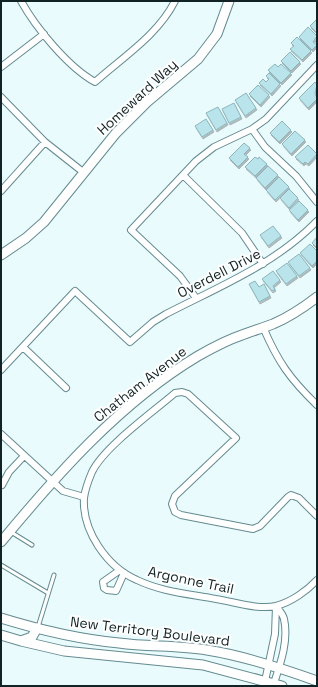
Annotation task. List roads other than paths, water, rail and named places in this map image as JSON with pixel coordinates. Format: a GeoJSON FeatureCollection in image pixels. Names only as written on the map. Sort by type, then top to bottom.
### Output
{"type":"FeatureCollection","features":[{"type":"Feature","properties":{"kind":"street"},"geometry":{"type":"LineString","coordinates":[[21,1],[44,34],[74,66],[86,77],[95,82],[158,27],[166,17],[175,1]]}},
{"type":"Feature","properties":{"kind":"street","name":"Homeward Way"},"geometry":{"type":"LineString","coordinates":[[1,255],[26,238],[44,222],[83,172],[130,119],[192,65],[208,47],[221,27],[229,1]]}},
{"type":"Feature","properties":{"kind":"street"},"geometry":{"type":"LineString","coordinates":[[1,67],[44,34]]}},
{"type":"Feature","properties":{"kind":"street"},"geometry":{"type":"LineString","coordinates":[[196,298],[180,276],[132,230],[196,161],[214,147],[252,129],[275,110],[317,66]]}},
{"type":"Feature","properties":{"kind":"street"},"geometry":{"type":"LineString","coordinates":[[1,97],[45,142],[83,172]]}},
{"type":"Feature","properties":{"kind":"street"},"geometry":{"type":"LineString","coordinates":[[252,129],[265,147],[296,176],[317,202]]}},
{"type":"Feature","properties":{"kind":"street"},"geometry":{"type":"LineString","coordinates":[[1,192],[45,142]]}},
{"type":"Feature","properties":{"kind":"street"},"geometry":{"type":"LineString","coordinates":[[182,175],[242,233],[263,264]]}},
{"type":"Feature","properties":{"kind":"street","name":"Overdell Drive"},"geometry":{"type":"LineString","coordinates":[[23,347],[75,291],[130,342],[153,322],[263,264],[287,249],[317,221]]}},
{"type":"Feature","properties":{"kind":"street","name":"Chatham Avenue"},"geometry":{"type":"LineString","coordinates":[[1,542],[52,482],[100,432],[132,404],[198,356],[222,344],[288,316],[317,297]]}},
{"type":"Feature","properties":{"kind":"street"},"geometry":{"type":"LineString","coordinates":[[263,327],[275,355],[285,371],[297,386],[317,405]]}},
{"type":"Feature","properties":{"kind":"street"},"geometry":{"type":"LineString","coordinates":[[1,370],[23,347],[66,388]]}},
{"type":"Feature","properties":{"kind":"street","name":"Argonne Trail"},"geometry":{"type":"LineString","coordinates":[[317,516],[299,498],[291,495],[260,526],[253,529],[181,515],[175,512],[172,504],[175,496],[236,438],[188,394],[182,392],[175,393],[105,453],[92,472],[84,497],[88,526],[95,540],[122,571],[136,580],[156,588],[257,606],[276,606],[307,590],[317,580]]}},
{"type":"Feature","properties":{"kind":"street"},"geometry":{"type":"LineString","coordinates":[[1,434],[63,491],[84,497]]}},
{"type":"Feature","properties":{"kind":"street"},"geometry":{"type":"LineString","coordinates":[[2,485],[9,472],[24,456]]}},
{"type":"Feature","properties":{"kind":"street","name":"Chatham Avenue"},"geometry":{"type":"LineString","coordinates":[[1,549],[10,531]]}},
{"type":"Feature","properties":{"kind":"street"},"geometry":{"type":"LineString","coordinates":[[272,685],[270,664],[275,634],[276,606]]}},
{"type":"Feature","properties":{"kind":"street"},"geometry":{"type":"LineString","coordinates":[[272,685],[280,668],[285,638],[284,618],[276,606]]}},
{"type":"Feature","properties":{"kind":"street","name":"New Territory Boulevard"},"geometry":{"type":"LineString","coordinates":[[1,618],[71,637],[205,650],[247,658],[270,664],[317,681]]}},
{"type":"Feature","properties":{"kind":"street"},"geometry":{"type":"LineString","coordinates":[[21,641],[32,637],[37,628]]}},
{"type":"Feature","properties":{"kind":"street","name":"New Territory Boulevard"},"geometry":{"type":"LineString","coordinates":[[1,634],[21,641],[64,651],[204,665],[272,685]]}},
{"type":"Feature","properties":{"kind":"lane"},"geometry":{"type":"LineString","coordinates":[[10,531],[32,544]]}},
{"type":"Feature","properties":{"kind":"lane"},"geometry":{"type":"LineString","coordinates":[[1,565],[48,593]]}},
{"type":"Feature","properties":{"kind":"lane"},"geometry":{"type":"LineString","coordinates":[[37,628],[54,575]]}}]}
